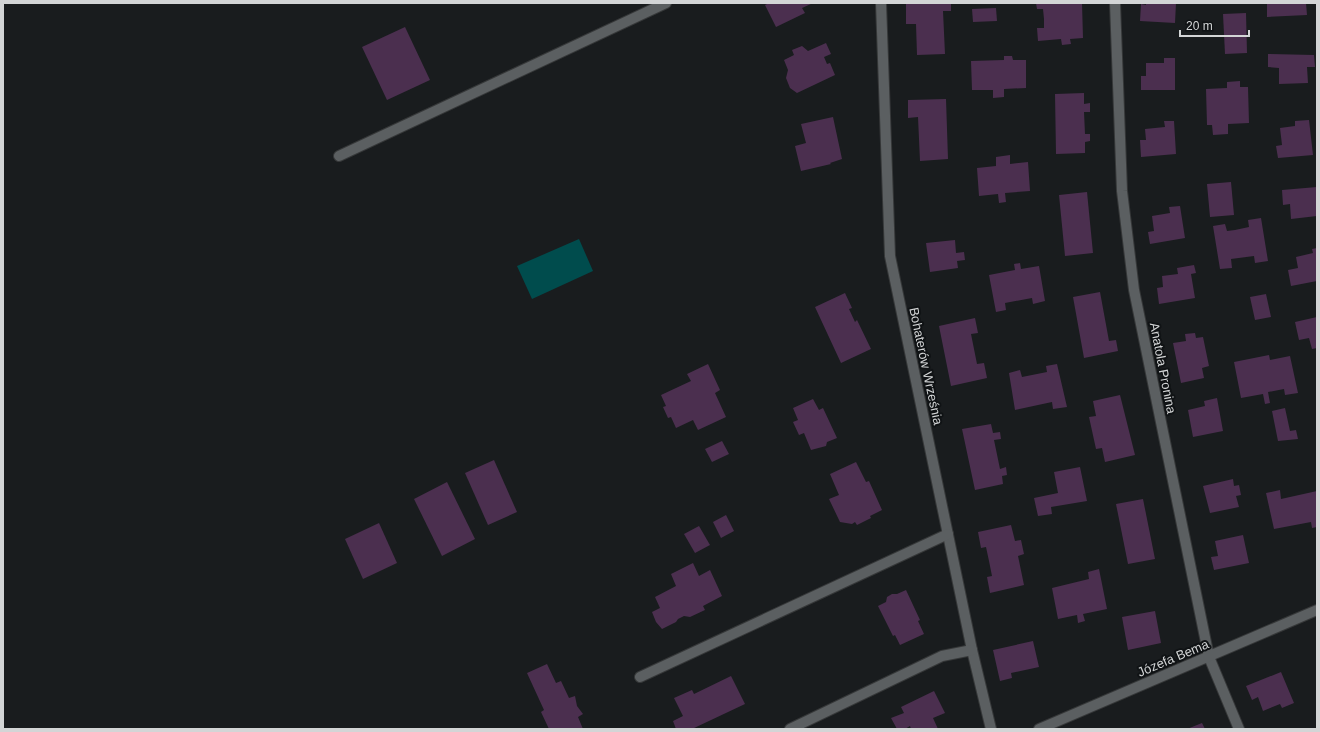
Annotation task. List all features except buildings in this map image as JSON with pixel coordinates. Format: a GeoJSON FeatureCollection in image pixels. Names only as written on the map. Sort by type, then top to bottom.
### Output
{"type":"FeatureCollection","features":[{"type":"Feature","properties":{"kind":"street"},"geometry":{"type":"LineString","coordinates":[[339,156],[666,3]]}},
{"type":"Feature","properties":{"kind":"street","name":"Bohaterów Września"},"geometry":{"type":"LineString","coordinates":[[881,3],[890,256],[972,650],[991,729]]}},
{"type":"Feature","properties":{"kind":"street","name":"Anatola Pronina"},"geometry":{"type":"LineString","coordinates":[[1115,3],[1122,192],[1134,290],[1209,657],[1239,729]]}},
{"type":"Feature","properties":{"kind":"street"},"geometry":{"type":"LineString","coordinates":[[640,677],[948,534]]}},
{"type":"Feature","properties":{"kind":"street","name":"Józefa Bema"},"geometry":{"type":"LineString","coordinates":[[1039,729],[1317,610]]}},
{"type":"Feature","properties":{"kind":"street"},"geometry":{"type":"LineString","coordinates":[[790,729],[942,656],[972,650]]}},
{"type":"Feature","properties":{"kind":"water"},"geometry":{"type":"Polygon","coordinates":[[[579,239],[593,271],[532,299],[517,266],[579,239]]]}}]}
